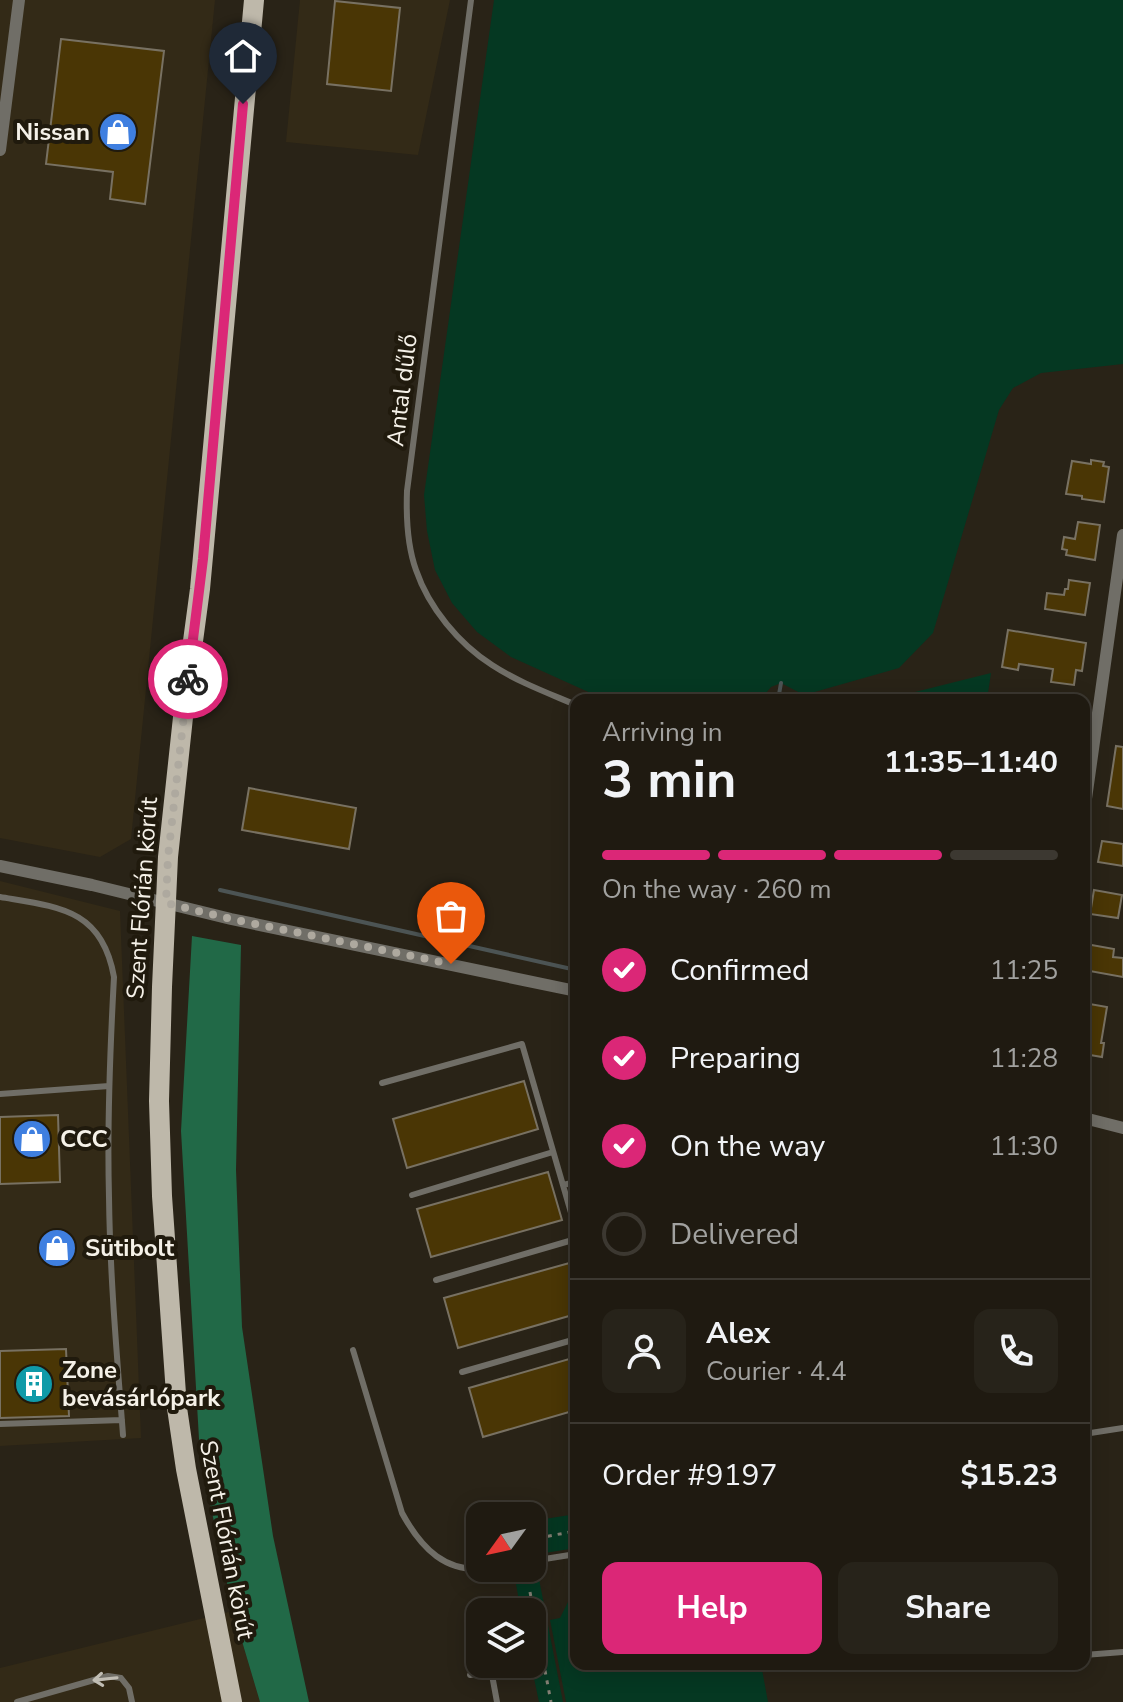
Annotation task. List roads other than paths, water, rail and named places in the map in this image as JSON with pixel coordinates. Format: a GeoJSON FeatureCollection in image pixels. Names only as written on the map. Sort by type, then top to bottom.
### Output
{"type":"FeatureCollection","features":[{"type":"Feature","properties":{"kind":"main road","name":"Szent Flórián körút"},"geometry":{"type":"LineString","coordinates":[[232,1702],[177,1408],[159,1142],[168,857],[203,559],[254,0]]}},
{"type":"Feature","properties":{"kind":"street"},"geometry":{"type":"LineString","coordinates":[[0,150],[19,0]]}},
{"type":"Feature","properties":{"kind":"street"},"geometry":{"type":"LineString","coordinates":[[1090,770],[1123,535]]}},
{"type":"Feature","properties":{"kind":"street"},"geometry":{"type":"LineString","coordinates":[[0,866],[231,919],[570,990]]}},
{"type":"Feature","properties":{"kind":"street"},"geometry":{"type":"LineString","coordinates":[[1090,1120],[1123,1128]]}},
{"type":"Feature","properties":{"kind":"lane","name":"Antal dűlő"},"geometry":{"type":"LineString","coordinates":[[471,0],[407,491],[409,542],[416,570],[429,597],[469,648],[492,665],[570,702]]}},
{"type":"Feature","properties":{"kind":"lane"},"geometry":{"type":"LineString","coordinates":[[0,897],[47,906],[86,922],[97,931],[111,960],[114,977],[109,1086],[109,1197],[113,1309],[123,1435]]}},
{"type":"Feature","properties":{"kind":"lane"},"geometry":{"type":"LineString","coordinates":[[382,1083],[522,1044],[570,1209]]}},
{"type":"Feature","properties":{"kind":"lane"},"geometry":{"type":"LineString","coordinates":[[0,1094],[109,1086]]}},
{"type":"Feature","properties":{"kind":"lane"},"geometry":{"type":"LineString","coordinates":[[412,1195],[553,1152]]}},
{"type":"Feature","properties":{"kind":"lane"},"geometry":{"type":"LineString","coordinates":[[563,1185],[570,1183]]}},
{"type":"Feature","properties":{"kind":"lane"},"geometry":{"type":"LineString","coordinates":[[436,1280],[570,1241]]}},
{"type":"Feature","properties":{"kind":"lane"},"geometry":{"type":"LineString","coordinates":[[462,1372],[570,1341]]}},
{"type":"Feature","properties":{"kind":"lane"},"geometry":{"type":"LineString","coordinates":[[353,1350],[402,1513],[413,1534],[440,1561],[466,1569]]}},
{"type":"Feature","properties":{"kind":"lane"},"geometry":{"type":"LineString","coordinates":[[0,1424],[122,1420]]}},
{"type":"Feature","properties":{"kind":"lane"},"geometry":{"type":"LineString","coordinates":[[1090,1433],[1123,1428]]}},
{"type":"Feature","properties":{"kind":"lane"},"geometry":{"type":"LineString","coordinates":[[546,1559],[570,1555]]}},
{"type":"Feature","properties":{"kind":"lane"},"geometry":{"type":"LineString","coordinates":[[1090,1655],[1123,1652]]}},
{"type":"Feature","properties":{"kind":"lane"},"geometry":{"type":"LineString","coordinates":[[17,1702],[108,1676],[121,1678],[129,1688],[132,1702]]}},
{"type":"Feature","properties":{"kind":"lane"},"geometry":{"type":"LineString","coordinates":[[493,1678],[497,1702]]}},
{"type":"Feature","properties":{"kind":"waterway"},"geometry":{"type":"LineString","coordinates":[[779,694],[781,683]]}},
{"type":"Feature","properties":{"kind":"waterway"},"geometry":{"type":"LineString","coordinates":[[220,890],[570,969]]}},
{"type":"Feature","properties":{"kind":"place","name":"Nissan"},"geometry":{"type":"Point","coordinates":[118,132]}},
{"type":"Feature","properties":{"kind":"place","name":"CCC"},"geometry":{"type":"Point","coordinates":[32,1139]}},
{"type":"Feature","properties":{"kind":"place","name":"Sütibolt"},"geometry":{"type":"Point","coordinates":[57,1248]}},
{"type":"Feature","properties":{"kind":"place","name":"Zone bevásárlópark"},"geometry":{"type":"Point","coordinates":[34,1384]}}]}
